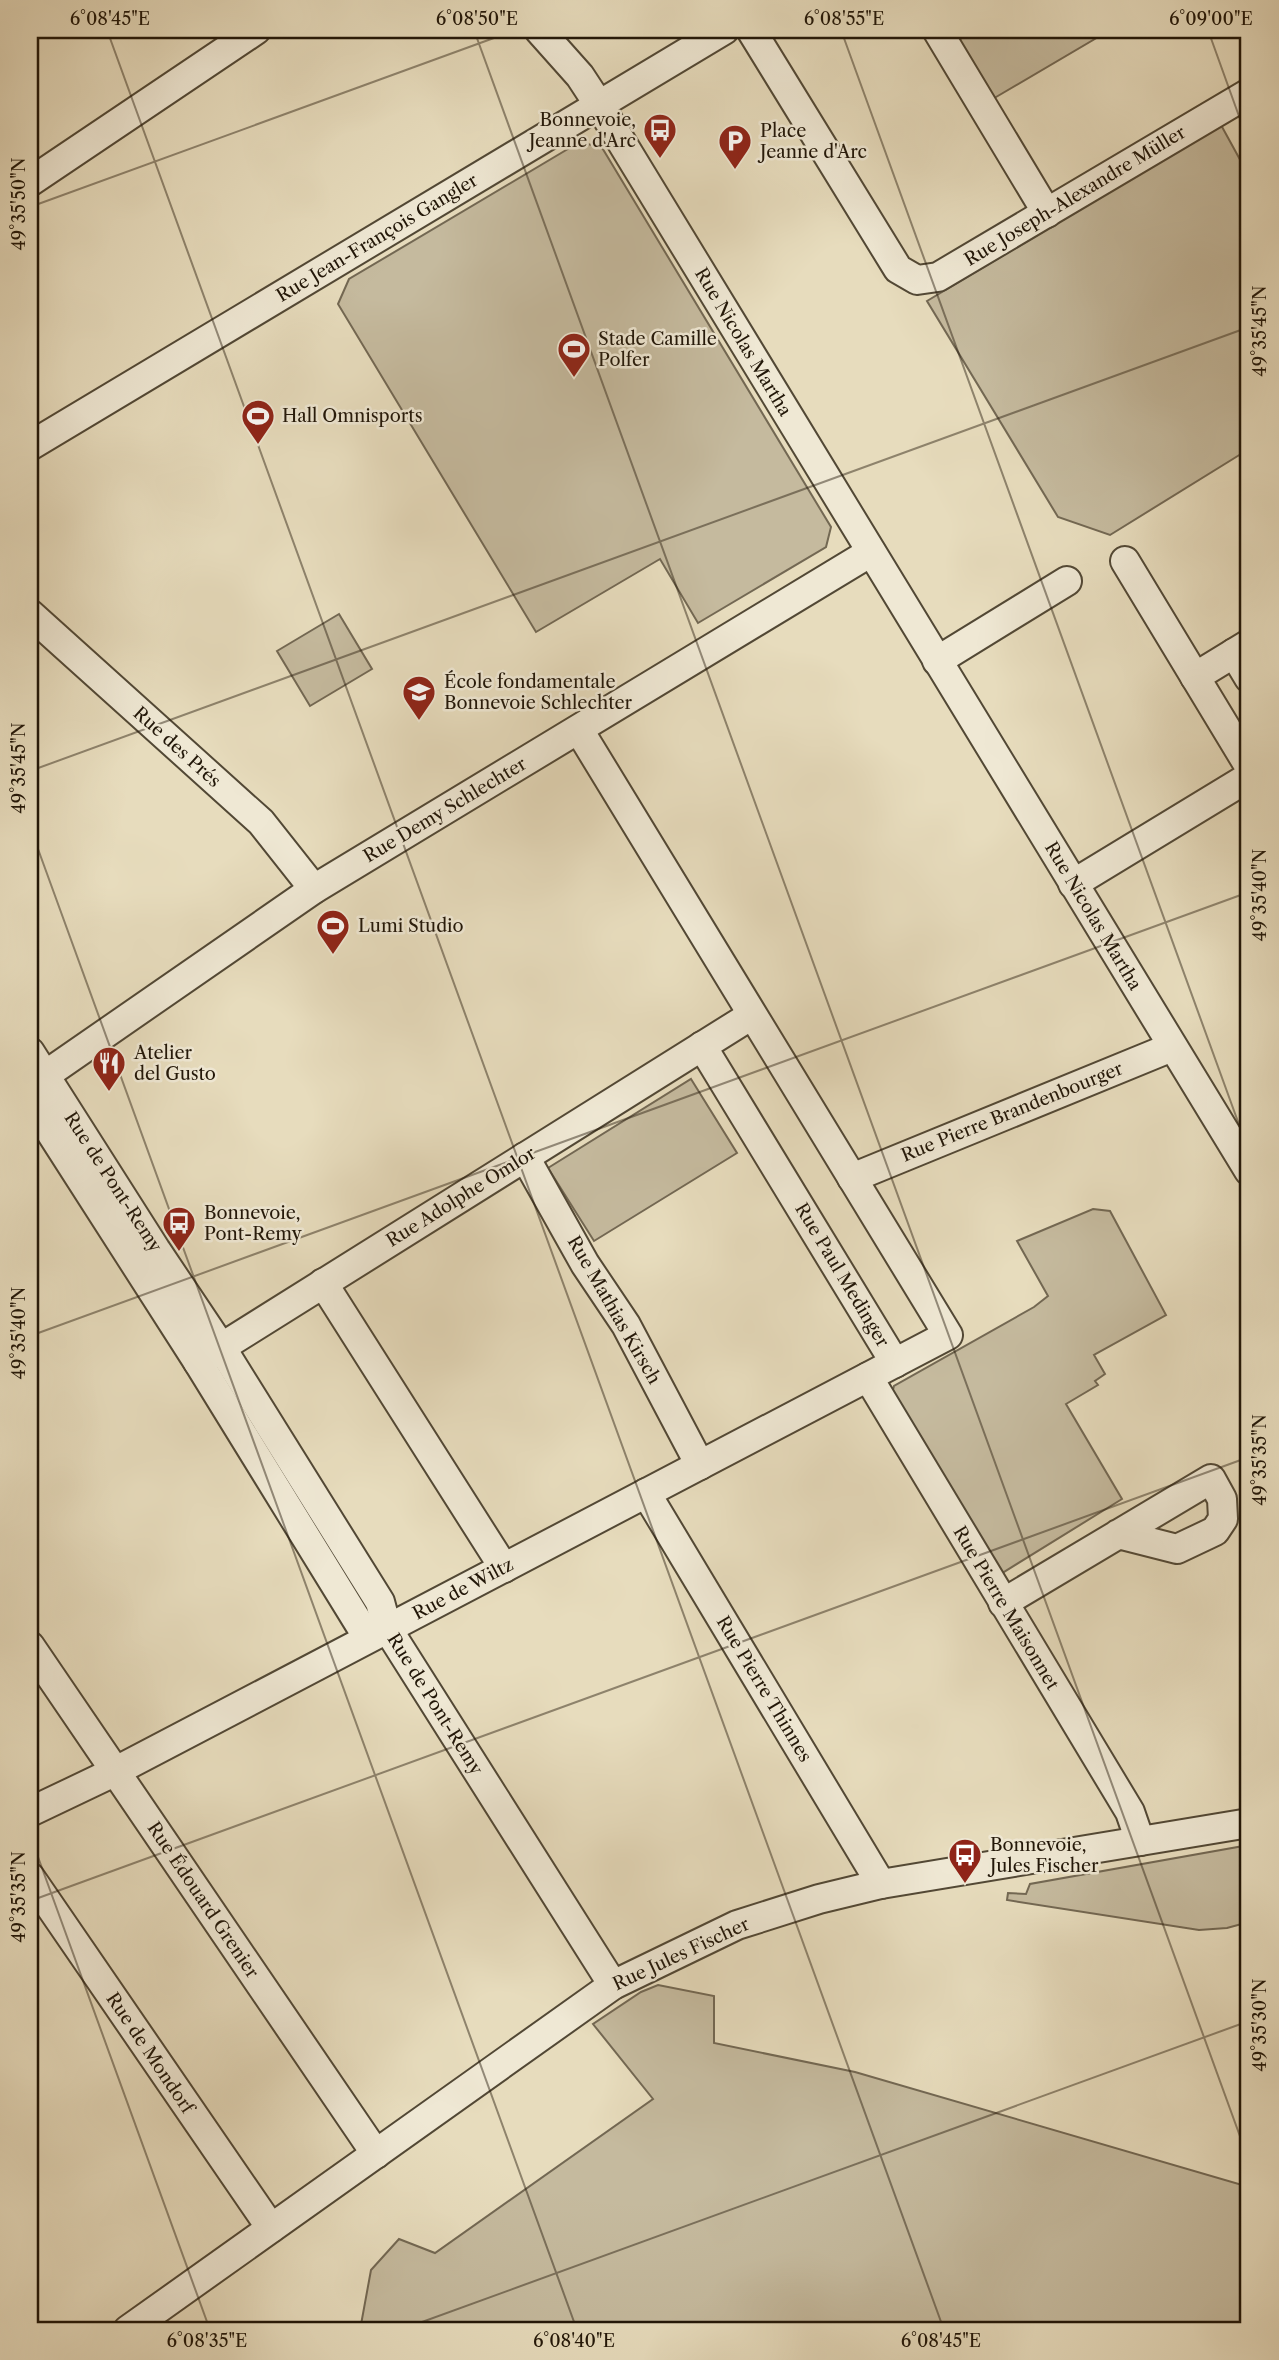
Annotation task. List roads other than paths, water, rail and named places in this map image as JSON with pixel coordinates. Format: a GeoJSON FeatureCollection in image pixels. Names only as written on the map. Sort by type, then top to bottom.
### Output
{"type":"FeatureCollection","features":[{"type":"Feature","properties":{"kind":"street"},"geometry":{"type":"LineString","coordinates":[[30,182],[256,30]]}},
{"type":"Feature","properties":{"kind":"street","name":"Rue Nicolas Martha"},"geometry":{"type":"LineString","coordinates":[[539,30],[580,76],[599,105],[1249,1171]]}},
{"type":"Feature","properties":{"kind":"street","name":"Rue Jean-François Gangler"},"geometry":{"type":"LineString","coordinates":[[30,446],[724,30]]}},
{"type":"Feature","properties":{"kind":"street","name":"Rue Joseph-Alexandre Müller"},"geometry":{"type":"LineString","coordinates":[[751,30],[898,270],[917,280],[938,277],[1249,93]]}},
{"type":"Feature","properties":{"kind":"street"},"geometry":{"type":"LineString","coordinates":[[937,30],[1047,213]]}},
{"type":"Feature","properties":{"kind":"street","name":"Rue Demy Schlechter"},"geometry":{"type":"LineString","coordinates":[[38,1080],[314,889],[871,552]]}},
{"type":"Feature","properties":{"kind":"street"},"geometry":{"type":"LineString","coordinates":[[1125,561],[1249,766]]}},
{"type":"Feature","properties":{"kind":"street"},"geometry":{"type":"LineString","coordinates":[[937,661],[1067,581]]}},
{"type":"Feature","properties":{"kind":"street","name":"Rue des Prés"},"geometry":{"type":"LineString","coordinates":[[30,614],[261,822],[314,889]]}},
{"type":"Feature","properties":{"kind":"street"},"geometry":{"type":"LineString","coordinates":[[1195,677],[1242,649],[1249,678]]}},
{"type":"Feature","properties":{"kind":"street","name":"Rue Paul Medinger"},"geometry":{"type":"LineString","coordinates":[[579,730],[948,1335],[895,1363],[702,1046]]}},
{"type":"Feature","properties":{"kind":"street"},"geometry":{"type":"LineString","coordinates":[[1073,884],[1249,777]]}},
{"type":"Feature","properties":{"kind":"street"},"geometry":{"type":"LineString","coordinates":[[702,1046],[752,1015]]}},
{"type":"Feature","properties":{"kind":"street","name":"Rue Adolphe Omlor"},"geometry":{"type":"LineString","coordinates":[[209,1354],[702,1046]]}},
{"type":"Feature","properties":{"kind":"street","name":"Rue Pierre Brandenbourger"},"geometry":{"type":"LineString","coordinates":[[852,1178],[1172,1047]]}},
{"type":"Feature","properties":{"kind":"street","name":"Rue de Pont-Remy"},"geometry":{"type":"LineString","coordinates":[[30,1052],[38,1080],[156,1250],[209,1354]]}},
{"type":"Feature","properties":{"kind":"street","name":"Rue de Pont-Remy"},"geometry":{"type":"LineString","coordinates":[[30,1100],[209,1354],[378,1634],[613,1985]]}},
{"type":"Feature","properties":{"kind":"street","name":"Rue Mathias Kirsch"},"geometry":{"type":"LineString","coordinates":[[525,1157],[586,1264],[626,1325],[700,1465]]}},
{"type":"Feature","properties":{"kind":"street"},"geometry":{"type":"LineString","coordinates":[[324,1283],[503,1568]]}},
{"type":"Feature","properties":{"kind":"street","name":"Rue de Wiltz"},"geometry":{"type":"LineString","coordinates":[[30,1812],[116,1771],[895,1363]]}},
{"type":"Feature","properties":{"kind":"street","name":"Rue Pierre Maisonnet"},"geometry":{"type":"LineString","coordinates":[[868,1377],[1130,1812],[1140,1841]]}},
{"type":"Feature","properties":{"kind":"street","name":"Rue Pierre Thinnes"},"geometry":{"type":"LineString","coordinates":[[646,1493],[881,1884]]}},
{"type":"Feature","properties":{"kind":"street"},"geometry":{"type":"LineString","coordinates":[[1003,1603],[1118,1534]]}},
{"type":"Feature","properties":{"kind":"street","name":"Rue Édouard Grenier"},"geometry":{"type":"LineString","coordinates":[[30,1646],[376,2154]]}},
{"type":"Feature","properties":{"kind":"street","name":"Rue Jules Fischer"},"geometry":{"type":"LineString","coordinates":[[128,2330],[613,1985],[737,1925],[819,1899],[881,1884],[1249,1823]]}},
{"type":"Feature","properties":{"kind":"street","name":"Rue de Mondorf"},"geometry":{"type":"LineString","coordinates":[[30,1877],[271,2228]]}},
{"type":"Feature","properties":{"kind":"place","name":"Bonnevoie, Jeanne d'Arc"},"geometry":{"type":"Point","coordinates":[660,160]}},
{"type":"Feature","properties":{"kind":"place","name":"Place Jeanne d'Arc"},"geometry":{"type":"Point","coordinates":[735,171]}},
{"type":"Feature","properties":{"kind":"place","name":"Stade Camille Polfer"},"geometry":{"type":"Point","coordinates":[574,379]}},
{"type":"Feature","properties":{"kind":"place","name":"Hall Omnisports"},"geometry":{"type":"Point","coordinates":[258,446]}},
{"type":"Feature","properties":{"kind":"place","name":"École fondamentale Bonnevoie Schlechter"},"geometry":{"type":"Point","coordinates":[419,722]}},
{"type":"Feature","properties":{"kind":"place","name":"Lumi Studio"},"geometry":{"type":"Point","coordinates":[333,956]}},
{"type":"Feature","properties":{"kind":"place","name":"Atelier del Gusto"},"geometry":{"type":"Point","coordinates":[109,1093]}},
{"type":"Feature","properties":{"kind":"place","name":"Bonnevoie, Pont-Remy"},"geometry":{"type":"Point","coordinates":[179,1253]}},
{"type":"Feature","properties":{"kind":"place","name":"Bonnevoie, Jules Fischer"},"geometry":{"type":"Point","coordinates":[965,1885]}}]}
